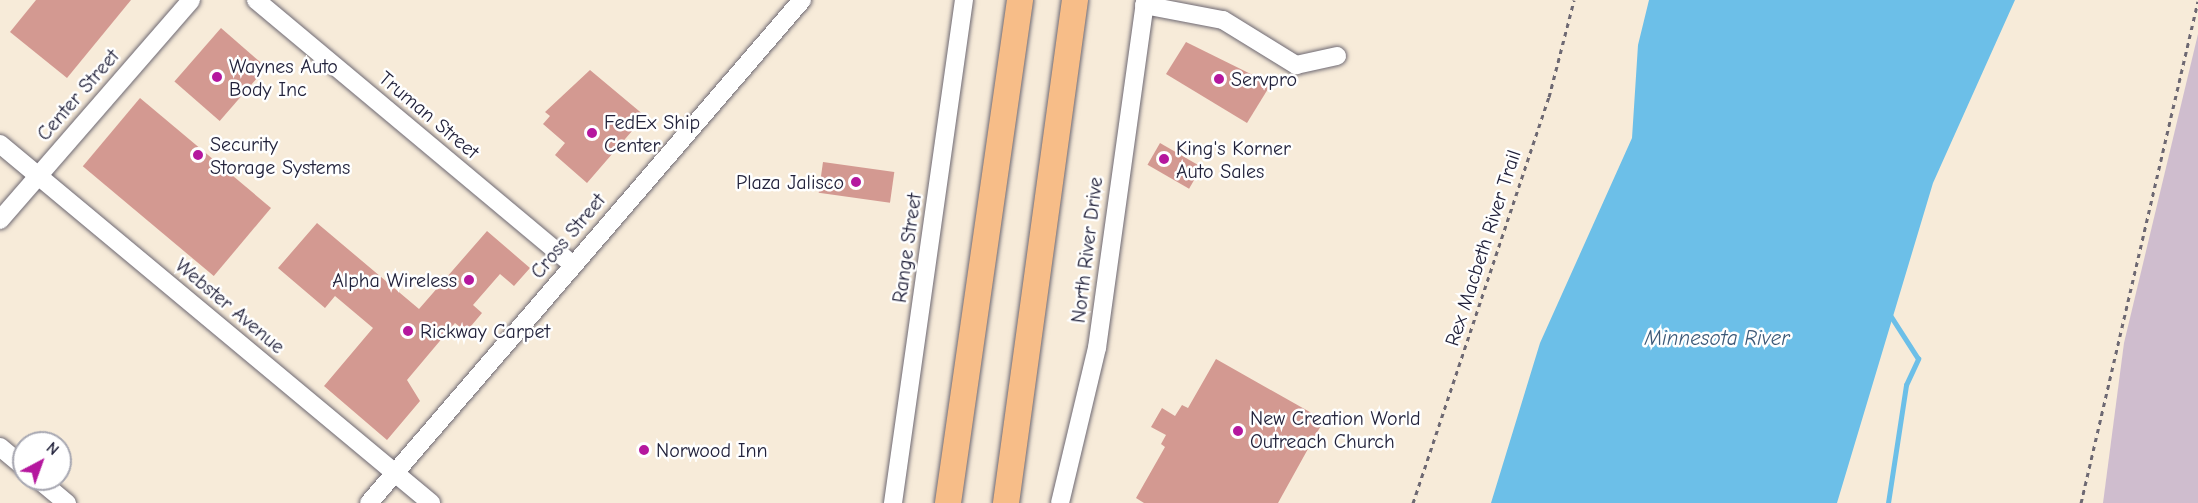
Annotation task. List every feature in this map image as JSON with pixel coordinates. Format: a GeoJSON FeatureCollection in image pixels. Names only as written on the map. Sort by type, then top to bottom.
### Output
{"type":"FeatureCollection","features":[{"type":"Feature","properties":{"kind":"highway"},"geometry":{"type":"LineString","coordinates":[[948,503],[1020,0]]}},
{"type":"Feature","properties":{"kind":"highway"},"geometry":{"type":"LineString","coordinates":[[1006,503],[1075,0]]}},
{"type":"Feature","properties":{"kind":"street","name":"Center Street"},"geometry":{"type":"LineString","coordinates":[[0,220],[191,0]]}},
{"type":"Feature","properties":{"kind":"street","name":"Truman Street"},"geometry":{"type":"LineString","coordinates":[[256,0],[573,265]]}},
{"type":"Feature","properties":{"kind":"street","name":"Cross Street"},"geometry":{"type":"LineString","coordinates":[[369,503],[802,0]]}},
{"type":"Feature","properties":{"kind":"street","name":"Range Street"},"geometry":{"type":"LineString","coordinates":[[893,503],[964,0]]}},
{"type":"Feature","properties":{"kind":"street"},"geometry":{"type":"LineString","coordinates":[[1145,3],[1223,20],[1296,64],[1337,56]]}},
{"type":"Feature","properties":{"kind":"street","name":"North River Drive"},"geometry":{"type":"LineString","coordinates":[[1060,503],[1097,348],[1145,3]]}},
{"type":"Feature","properties":{"kind":"street","name":"Webster Avenue"},"geometry":{"type":"LineString","coordinates":[[0,144],[431,503]]}},
{"type":"Feature","properties":{"kind":"street"},"geometry":{"type":"LineString","coordinates":[[0,447],[12,457]]}},
{"type":"Feature","properties":{"kind":"street"},"geometry":{"type":"LineString","coordinates":[[52,491],[67,503]]}},
{"type":"Feature","properties":{"kind":"path","name":"Rex Macbeth River Trail"},"geometry":{"type":"LineString","coordinates":[[1413,503],[1549,97],[1574,0]]}},
{"type":"Feature","properties":{"kind":"path"},"geometry":{"type":"LineString","coordinates":[[2081,503],[2198,1]]}},
{"type":"Feature","properties":{"kind":"shaded area"},"geometry":{"type":"Polygon","coordinates":[[[2198,34],[2198,503],[2103,503],[2124,343],[2198,34]]]}},
{"type":"Feature","properties":{"kind":"water","name":"Minnesota River"},"geometry":{"type":"Polygon","coordinates":[[[1649,0],[2015,0],[1933,183],[1837,503],[1491,503],[1540,343],[1632,138],[1638,45],[1649,0]]]}},
{"type":"Feature","properties":{"kind":"building"},"geometry":{"type":"Polygon","coordinates":[[[36,0],[131,0],[67,78],[10,32],[36,0]]]}},
{"type":"Feature","properties":{"kind":"building","name":"Waynes Auto Body Inc"},"geometry":{"type":"Polygon","coordinates":[[[221,28],[266,67],[220,121],[174,82],[221,28]]]}},
{"type":"Feature","properties":{"kind":"building","name":"Servpro"},"geometry":{"type":"Polygon","coordinates":[[[1186,42],[1271,84],[1247,123],[1166,74],[1186,42]]]}},
{"type":"Feature","properties":{"kind":"building","name":"FedEx Ship Center"},"geometry":{"type":"Polygon","coordinates":[[[590,70],[645,116],[587,183],[555,155],[565,143],[543,124],[550,116],[545,112],[590,70]]]}},
{"type":"Feature","properties":{"kind":"building"},"geometry":{"type":"Polygon","coordinates":[[[140,98],[271,208],[214,276],[83,166],[140,98]]]}},
{"type":"Feature","properties":{"kind":"building"},"geometry":{"type":"Polygon","coordinates":[[[1160,143],[1202,167],[1189,189],[1148,165],[1160,143]]]}},
{"type":"Feature","properties":{"kind":"building","name":"Plaza Jalisco"},"geometry":{"type":"Polygon","coordinates":[[[823,162],[894,172],[890,203],[819,193],[823,162]]]}},
{"type":"Feature","properties":{"kind":"building","name":"Rickway Carpet"},"geometry":{"type":"Polygon","coordinates":[[[317,223],[419,309],[487,231],[530,268],[514,286],[500,274],[473,305],[482,313],[466,332],[455,323],[407,380],[420,401],[387,440],[324,386],[373,328],[335,296],[325,308],[278,268],[317,223]]]}},
{"type":"Feature","properties":{"kind":"building","name":"New Creation World Outreach Church"},"geometry":{"type":"Polygon","coordinates":[[[1216,359],[1324,420],[1278,503],[1144,503],[1136,498],[1165,447],[1161,444],[1166,435],[1151,427],[1162,408],[1175,416],[1182,405],[1188,408],[1216,359]]]}},
{"type":"Feature","properties":{"kind":"waterway"},"geometry":{"type":"LineString","coordinates":[[1888,503],[1906,385],[1918,359],[1891,317]]}},
{"type":"Feature","properties":{"kind":"place","name":"Waynes Auto Body Inc"},"geometry":{"type":"Point","coordinates":[217,77]}},
{"type":"Feature","properties":{"kind":"place","name":"Servpro"},"geometry":{"type":"Point","coordinates":[1219,79]}},
{"type":"Feature","properties":{"kind":"place","name":"FedEx Ship Center"},"geometry":{"type":"Point","coordinates":[592,133]}},
{"type":"Feature","properties":{"kind":"place","name":"Security Storage Systems"},"geometry":{"type":"Point","coordinates":[198,155]}},
{"type":"Feature","properties":{"kind":"place","name":"King's Korner Auto Sales"},"geometry":{"type":"Point","coordinates":[1164,159]}},
{"type":"Feature","properties":{"kind":"place","name":"Plaza Jalisco"},"geometry":{"type":"Point","coordinates":[856,182]}},
{"type":"Feature","properties":{"kind":"place","name":"Alpha Wireless"},"geometry":{"type":"Point","coordinates":[469,280]}},
{"type":"Feature","properties":{"kind":"place","name":"Rickway Carpet"},"geometry":{"type":"Point","coordinates":[408,331]}},
{"type":"Feature","properties":{"kind":"place","name":"New Creation World Outreach Church"},"geometry":{"type":"Point","coordinates":[1238,431]}},
{"type":"Feature","properties":{"kind":"place","name":"Norwood Inn"},"geometry":{"type":"Point","coordinates":[644,450]}}]}
